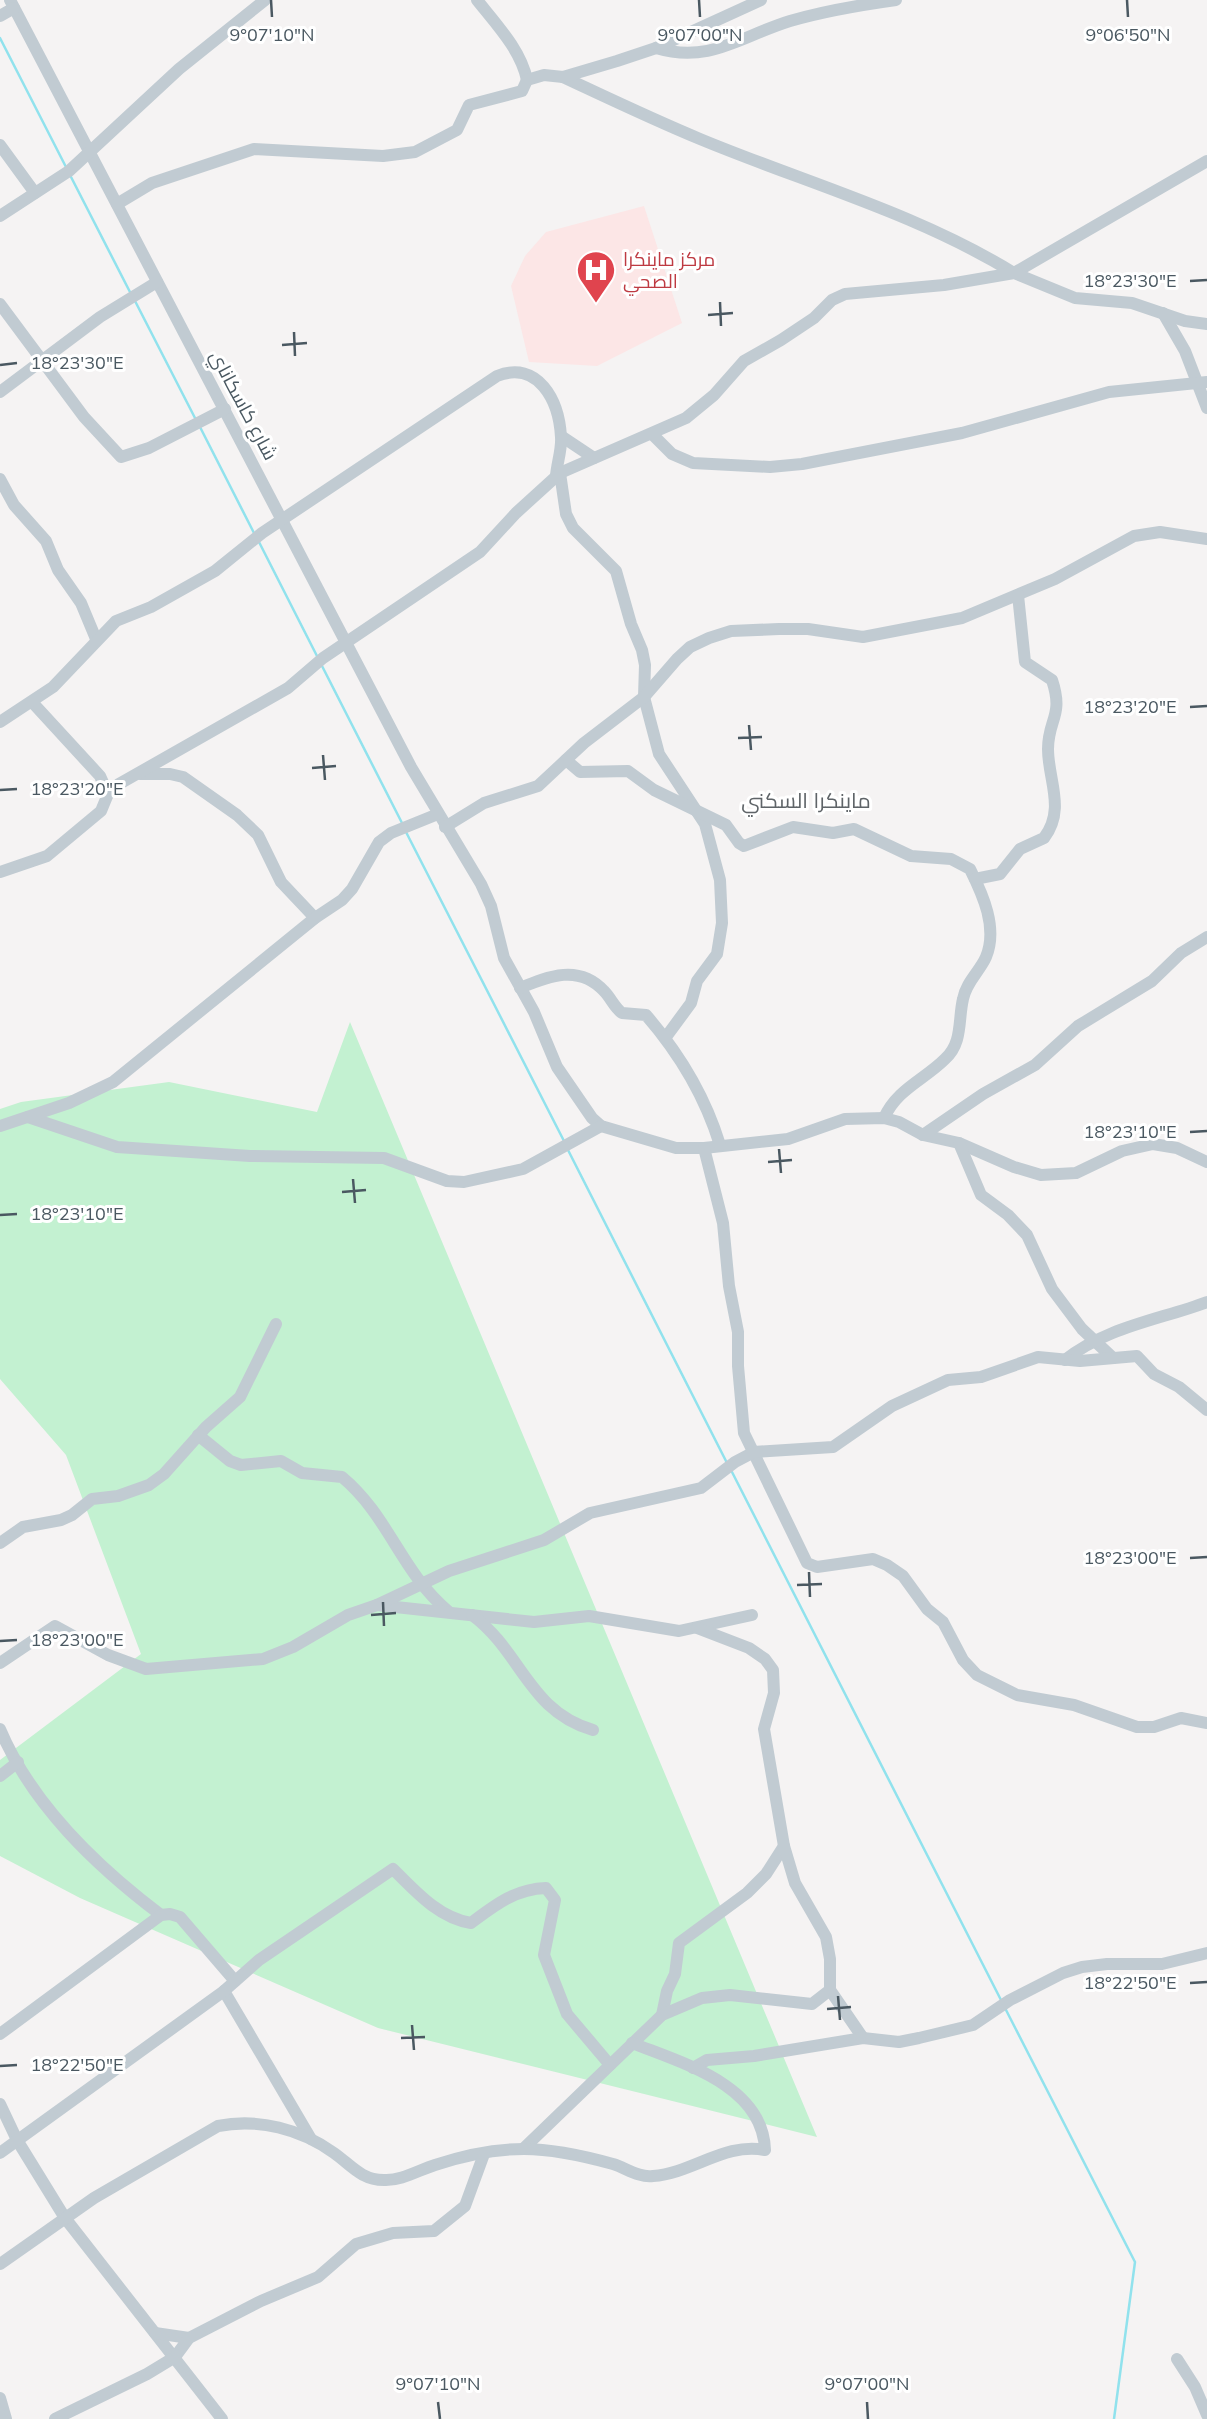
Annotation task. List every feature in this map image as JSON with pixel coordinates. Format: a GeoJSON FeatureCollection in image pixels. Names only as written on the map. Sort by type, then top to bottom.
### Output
{"type":"FeatureCollection","features":[{"type":"Feature","properties":{"kind":"street"},"geometry":{"type":"LineString","coordinates":[[0,216],[69,172],[179,69],[265,0]]}},
{"type":"Feature","properties":{"kind":"street"},"geometry":{"type":"LineString","coordinates":[[117,204],[152,183],[254,149],[383,156],[415,152],[457,131],[469,105],[522,91],[527,80],[524,66],[507,38],[477,0]]}},
{"type":"Feature","properties":{"kind":"street"},"geometry":{"type":"LineString","coordinates":[[563,77],[656,48],[761,0]]}},
{"type":"Feature","properties":{"kind":"street"},"geometry":{"type":"LineString","coordinates":[[656,48],[671,52],[717,50],[801,18],[896,0]]}},
{"type":"Feature","properties":{"kind":"street"},"geometry":{"type":"LineString","coordinates":[[0,16],[12,4]]}},
{"type":"Feature","properties":{"kind":"street","name":"شارع كاسكاناي"},"geometry":{"type":"LineString","coordinates":[[12,4],[347,644],[445,827],[481,884],[491,906],[504,958],[534,1012],[557,1067],[592,1118],[601,1126]]}},
{"type":"Feature","properties":{"kind":"street"},"geometry":{"type":"LineString","coordinates":[[527,80],[544,75],[563,77],[700,139],[892,211],[979,252],[1014,274],[1074,298],[1120,301],[1163,312],[1185,321],[1207,324]]}},
{"type":"Feature","properties":{"kind":"street"},"geometry":{"type":"LineString","coordinates":[[0,145],[35,193]]}},
{"type":"Feature","properties":{"kind":"street"},"geometry":{"type":"LineString","coordinates":[[0,873],[47,856],[101,810],[108,794],[119,784],[288,688],[323,658],[480,552],[558,474],[686,418],[714,395],[744,361],[801,327],[832,300],[845,294],[944,285],[1014,274],[1207,161]]}},
{"type":"Feature","properties":{"kind":"street"},"geometry":{"type":"LineString","coordinates":[[0,392],[100,317],[158,282]]}},
{"type":"Feature","properties":{"kind":"street"},"geometry":{"type":"LineString","coordinates":[[0,304],[84,416],[121,457],[149,448],[225,409]]}},
{"type":"Feature","properties":{"kind":"street"},"geometry":{"type":"LineString","coordinates":[[1163,312],[1202,382],[1207,408]]}},
{"type":"Feature","properties":{"kind":"street"},"geometry":{"type":"LineString","coordinates":[[0,722],[53,687],[116,621],[151,607],[215,571],[283,519],[497,376],[508,371],[523,372],[547,388],[561,436],[558,474],[566,514],[572,528],[616,571],[645,665],[644,697],[664,764],[700,813],[720,880],[721,933],[717,954],[697,981],[691,1003],[666,1037]]}},
{"type":"Feature","properties":{"kind":"street"},"geometry":{"type":"LineString","coordinates":[[652,434],[672,454],[693,463],[792,465],[962,433],[1109,392],[1202,382]]}},
{"type":"Feature","properties":{"kind":"street"},"geometry":{"type":"LineString","coordinates":[[561,436],[594,458]]}},
{"type":"Feature","properties":{"kind":"street"},"geometry":{"type":"LineString","coordinates":[[0,479],[14,505],[46,541],[58,570],[81,603],[96,639]]}},
{"type":"Feature","properties":{"kind":"street"},"geometry":{"type":"LineString","coordinates":[[445,827],[484,803],[538,786],[644,697],[690,647],[731,631],[808,629],[863,637],[962,618],[1055,579],[1134,536],[1160,532],[1207,539]]}},
{"type":"Feature","properties":{"kind":"street"},"geometry":{"type":"LineString","coordinates":[[975,879],[1000,874],[1020,849],[1044,838],[1056,804],[1048,750],[1058,705],[1052,680],[1025,662],[1018,595]]}},
{"type":"Feature","properties":{"kind":"street"},"geometry":{"type":"LineString","coordinates":[[32,702],[100,776],[108,794]]}},
{"type":"Feature","properties":{"kind":"street"},"geometry":{"type":"LineString","coordinates":[[566,760],[580,772],[628,771],[654,790],[726,825],[744,846],[793,827],[833,834],[854,829],[911,856],[951,859],[963,863],[975,879],[989,919],[990,939],[986,957],[963,999],[958,1038],[946,1058],[898,1095],[884,1118]]}},
{"type":"Feature","properties":{"kind":"street"},"geometry":{"type":"LineString","coordinates":[[135,775],[170,774],[183,777],[237,815],[258,835],[281,882],[315,918]]}},
{"type":"Feature","properties":{"kind":"street"},"geometry":{"type":"LineString","coordinates":[[100,776],[119,784]]}},
{"type":"Feature","properties":{"kind":"street"},"geometry":{"type":"LineString","coordinates":[[0,1126],[69,1104],[113,1082],[315,918],[342,900],[352,889],[379,842],[398,830],[438,814]]}},
{"type":"Feature","properties":{"kind":"street"},"geometry":{"type":"LineString","coordinates":[[923,1135],[983,1094],[1035,1065],[1079,1026],[1152,981],[1181,953],[1207,937]]}},
{"type":"Feature","properties":{"kind":"street"},"geometry":{"type":"LineString","coordinates":[[520,988],[560,973],[574,974],[602,988],[622,1013],[646,1016],[666,1037],[696,1085],[720,1145]]}},
{"type":"Feature","properties":{"kind":"street"},"geometry":{"type":"LineString","coordinates":[[28,1117],[117,1147],[250,1156],[384,1158],[447,1181],[464,1182],[523,1169],[601,1126],[676,1148],[704,1148],[788,1139],[845,1119],[884,1118],[899,1122],[923,1135],[959,1143],[1014,1167],[1041,1175],[1076,1173],[1122,1151],[1153,1144],[1177,1148],[1207,1162]]}},
{"type":"Feature","properties":{"kind":"street"},"geometry":{"type":"LineString","coordinates":[[959,1143],[981,1195],[1009,1215],[1027,1235],[1045,1278],[1074,1320],[1113,1358]]}},
{"type":"Feature","properties":{"kind":"street"},"geometry":{"type":"LineString","coordinates":[[704,1148],[723,1223],[729,1286],[738,1332],[744,1433],[807,1563],[817,1567],[873,1559],[887,1564],[902,1576],[927,1609],[943,1622],[962,1660],[977,1675],[1017,1695],[1074,1706],[1137,1727],[1154,1727],[1181,1718],[1207,1723]]}},
{"type":"Feature","properties":{"kind":"street"},"geometry":{"type":"LineString","coordinates":[[1065,1360],[1095,1339],[1207,1302]]}},
{"type":"Feature","properties":{"kind":"street"},"geometry":{"type":"LineString","coordinates":[[0,1543],[23,1527],[72,1515],[92,1499],[118,1496],[149,1485],[164,1474],[198,1435],[240,1397],[276,1324]]}},
{"type":"Feature","properties":{"kind":"street"},"geometry":{"type":"LineString","coordinates":[[0,1663],[54,1626],[108,1655],[146,1669],[251,1661],[293,1647],[348,1615],[377,1605],[477,1560],[544,1539],[590,1513],[701,1488],[730,1465],[754,1452],[833,1447],[874,1417],[942,1383],[981,1377],[1038,1357],[1065,1360],[1136,1356],[1154,1374],[1180,1387],[1207,1410]]}},
{"type":"Feature","properties":{"kind":"street"},"geometry":{"type":"LineString","coordinates":[[198,1435],[230,1461],[241,1465],[281,1461],[302,1473],[342,1477],[380,1520],[420,1586],[448,1611]]}},
{"type":"Feature","properties":{"kind":"street"},"geometry":{"type":"LineString","coordinates":[[377,1605],[547,1622],[589,1616],[679,1631],[752,1615]]}},
{"type":"Feature","properties":{"kind":"street"},"geometry":{"type":"LineString","coordinates":[[472,1615],[494,1632],[543,1702],[568,1721],[593,1730]]}},
{"type":"Feature","properties":{"kind":"street"},"geometry":{"type":"LineString","coordinates":[[697,1628],[750,1648],[765,1659],[773,1670],[774,1693],[766,1713],[764,1729],[784,1846],[795,1883],[826,1937],[830,1959],[830,1990],[863,2038]]}},
{"type":"Feature","properties":{"kind":"street"},"geometry":{"type":"LineString","coordinates":[[0,1728],[18,1762],[73,1839],[160,1915]]}},
{"type":"Feature","properties":{"kind":"street"},"geometry":{"type":"LineString","coordinates":[[0,1776],[18,1762]]}},
{"type":"Feature","properties":{"kind":"street"},"geometry":{"type":"LineString","coordinates":[[662,2015],[667,1991],[676,1974],[679,1943],[747,1893],[766,1874],[784,1846]]}},
{"type":"Feature","properties":{"kind":"street"},"geometry":{"type":"LineString","coordinates":[[0,2153],[224,1990],[305,1927],[393,1869],[418,1894],[452,1920],[471,1923],[505,1898],[529,1889],[546,1888],[555,1900],[544,1955],[553,1980],[568,2014],[610,2065]]}},
{"type":"Feature","properties":{"kind":"street"},"geometry":{"type":"LineString","coordinates":[[0,2034],[160,1915],[180,1917],[235,1981]]}},
{"type":"Feature","properties":{"kind":"street"},"geometry":{"type":"LineString","coordinates":[[693,2068],[707,2060],[754,2056],[863,2038],[900,2042],[919,2038],[973,2025],[1010,2000],[1063,1973],[1082,1967],[1162,1964],[1207,1953]]}},
{"type":"Feature","properties":{"kind":"street"},"geometry":{"type":"LineString","coordinates":[[224,1990],[311,2139]]}},
{"type":"Feature","properties":{"kind":"street"},"geometry":{"type":"LineString","coordinates":[[523,2149],[588,2090],[662,2015],[702,1998],[730,1994],[812,2004],[830,1990]]}},
{"type":"Feature","properties":{"kind":"street"},"geometry":{"type":"LineString","coordinates":[[0,2264],[65,2218],[218,2126],[258,2122],[311,2139],[369,2179],[387,2181],[437,2164],[523,2149],[577,2155],[650,2177],[747,2146],[765,2150],[765,2131],[758,2115],[741,2098],[693,2068],[632,2043]]}},
{"type":"Feature","properties":{"kind":"street"},"geometry":{"type":"LineString","coordinates":[[0,2104],[17,2140],[65,2218],[222,2419]]}},
{"type":"Feature","properties":{"kind":"street"},"geometry":{"type":"LineString","coordinates":[[55,2419],[174,2357],[189,2338],[261,2301],[318,2277],[356,2244],[393,2233],[434,2231],[465,2206],[484,2154]]}},
{"type":"Feature","properties":{"kind":"street"},"geometry":{"type":"LineString","coordinates":[[155,2333],[189,2338]]}},
{"type":"Feature","properties":{"kind":"street"},"geometry":{"type":"LineString","coordinates":[[1177,2359],[1195,2387],[1207,2416]]}},
{"type":"Feature","properties":{"kind":"street"},"geometry":{"type":"LineString","coordinates":[[0,2398],[6,2419]]}},
{"type":"Feature","properties":{"kind":"shaded area","name":"مركز ماينكرا الصحي"},"geometry":{"type":"Polygon","coordinates":[[[644,206],[682,323],[597,366],[529,362],[511,286],[525,256],[546,232],[644,206]]]}},
{"type":"Feature","properties":{"kind":"green space"},"geometry":{"type":"Polygon","coordinates":[[[350,1022],[817,2137],[378,2028],[80,1898],[0,1856],[0,1760],[141,1654],[66,1455],[0,1379],[0,1109],[21,1102],[169,1082],[317,1112],[350,1022]]]}},
{"type":"Feature","properties":{"kind":"waterway"},"geometry":{"type":"LineString","coordinates":[[0,38],[67,169]]}},
{"type":"Feature","properties":{"kind":"waterway"},"geometry":{"type":"LineString","coordinates":[[70,175],[131,294]]}},
{"type":"Feature","properties":{"kind":"waterway"},"geometry":{"type":"LineString","coordinates":[[134,299],[195,418]]}},
{"type":"Feature","properties":{"kind":"waterway"},"geometry":{"type":"LineString","coordinates":[[200,427],[254,533]]}},
{"type":"Feature","properties":{"kind":"waterway"},"geometry":{"type":"LineString","coordinates":[[259,542],[318,658]]}},
{"type":"Feature","properties":{"kind":"waterway"},"geometry":{"type":"LineString","coordinates":[[321,664],[402,823]]}},
{"type":"Feature","properties":{"kind":"waterway"},"geometry":{"type":"LineString","coordinates":[[406,832],[564,1141]]}},
{"type":"Feature","properties":{"kind":"waterway"},"geometry":{"type":"LineString","coordinates":[[568,1150],[727,1463]]}},
{"type":"Feature","properties":{"kind":"waterway"},"geometry":{"type":"LineString","coordinates":[[732,1472],[1002,2002]]}},
{"type":"Feature","properties":{"kind":"waterway"},"geometry":{"type":"LineString","coordinates":[[1005,2008],[1135,2262],[1114,2419]]}},
{"type":"Feature","properties":{"kind":"place","name":"مركز ماينكرا الصحي"},"geometry":{"type":"Point","coordinates":[596,304]}},
{"type":"Feature","properties":{"kind":"district","name":"ماينكرا السكني"},"geometry":{"type":"Point","coordinates":[806,801]}}]}
